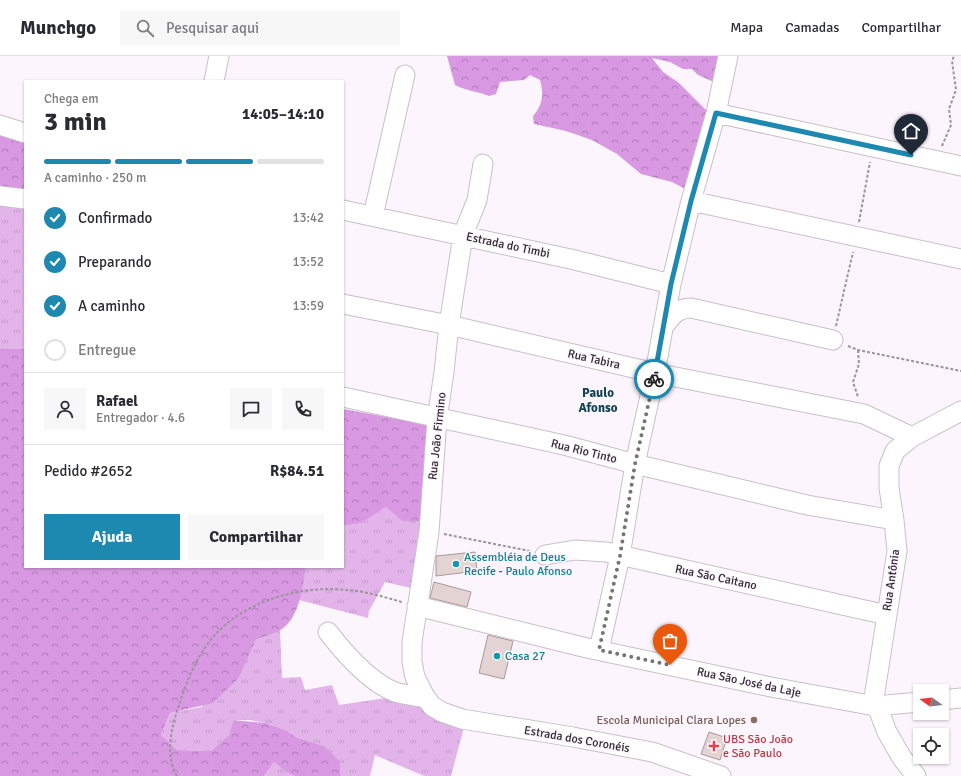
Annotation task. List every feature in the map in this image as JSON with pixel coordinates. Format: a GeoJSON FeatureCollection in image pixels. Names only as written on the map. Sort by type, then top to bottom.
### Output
{"type":"FeatureCollection","features":[{"type":"Feature","properties":{"kind":"street"},"geometry":{"type":"LineString","coordinates":[[214,80],[220,56]]}},
{"type":"Feature","properties":{"kind":"street"},"geometry":{"type":"LineString","coordinates":[[599,650],[620,556],[635,464],[655,373],[671,284],[691,201],[716,113],[728,56]]}},
{"type":"Feature","properties":{"kind":"street"},"geometry":{"type":"LineString","coordinates":[[373,216],[404,75]]}},
{"type":"Feature","properties":{"kind":"street"},"geometry":{"type":"LineString","coordinates":[[716,113],[961,166]]}},
{"type":"Feature","properties":{"kind":"street"},"geometry":{"type":"LineString","coordinates":[[0,125],[24,133]]}},
{"type":"Feature","properties":{"kind":"street","name":"Rua João Firmino"},"geometry":{"type":"LineString","coordinates":[[429,702],[415,677],[412,662],[412,642],[429,532],[437,419],[449,325],[463,235],[477,200],[483,164]]}},
{"type":"Feature","properties":{"kind":"street"},"geometry":{"type":"LineString","coordinates":[[0,196],[24,199]]}},
{"type":"Feature","properties":{"kind":"street"},"geometry":{"type":"LineString","coordinates":[[691,201],[961,259]]}},
{"type":"Feature","properties":{"kind":"street","name":"Estrada do Timbi"},"geometry":{"type":"LineString","coordinates":[[344,210],[575,260],[671,284]]}},
{"type":"Feature","properties":{"kind":"street","name":"Rua Tabira"},"geometry":{"type":"LineString","coordinates":[[344,304],[449,325],[655,373],[864,414],[912,437]]}},
{"type":"Feature","properties":{"kind":"street"},"geometry":{"type":"LineString","coordinates":[[664,326],[676,311],[682,308],[691,308],[833,340]]}},
{"type":"Feature","properties":{"kind":"street","name":"Rua Rio Tinto"},"geometry":{"type":"LineString","coordinates":[[344,398],[564,445],[635,464],[807,505],[894,520]]}},
{"type":"Feature","properties":{"kind":"street","name":"Rua Antônia"},"geometry":{"type":"LineString","coordinates":[[916,776],[894,745],[875,706],[874,690],[897,550],[889,488],[890,458],[895,451],[912,437],[961,411]]}},
{"type":"Feature","properties":{"kind":"street","name":"Rua São Caitano"},"geometry":{"type":"LineString","coordinates":[[545,555],[575,550],[606,552],[887,615]]}},
{"type":"Feature","properties":{"kind":"street","name":"Rua São José da Laje"},"geometry":{"type":"LineString","coordinates":[[417,606],[599,650],[771,687],[875,706],[913,703]]}},
{"type":"Feature","properties":{"kind":"street","name":"Estrada dos Coronéis"},"geometry":{"type":"LineString","coordinates":[[328,632],[369,675],[383,686],[396,692],[429,702],[442,712],[472,722],[573,737],[652,752],[721,776]]}},
{"type":"Feature","properties":{"kind":"street"},"geometry":{"type":"LineString","coordinates":[[949,699],[961,698]]}},
{"type":"Feature","properties":{"kind":"path"},"geometry":{"type":"LineString","coordinates":[[937,160],[951,125],[949,109],[956,90],[952,61],[954,56]]}},
{"type":"Feature","properties":{"kind":"path"},"geometry":{"type":"LineString","coordinates":[[833,340],[858,350],[961,371]]}},
{"type":"Feature","properties":{"kind":"path"},"geometry":{"type":"LineString","coordinates":[[858,350],[859,364],[853,382],[864,414]]}},
{"type":"Feature","properties":{"kind":"path"},"geometry":{"type":"LineString","coordinates":[[429,532],[545,555]]}},
{"type":"Feature","properties":{"kind":"path"},"geometry":{"type":"LineString","coordinates":[[177,776],[170,751],[176,712],[186,686],[201,655],[213,637],[228,623],[254,606],[279,597],[308,590],[346,590],[372,594],[417,606]]}},
{"type":"Feature","properties":{"kind":"green space"},"geometry":{"type":"Polygon","coordinates":[[[447,56],[720,56],[714,82],[698,75],[692,69],[683,69],[670,62],[652,58],[663,72],[679,83],[708,112],[689,191],[672,182],[641,174],[617,154],[592,140],[566,131],[534,124],[533,116],[542,99],[540,80],[530,75],[524,80],[500,82],[496,94],[489,96],[463,89],[455,85],[447,56]]]}},
{"type":"Feature","properties":{"kind":"green space"},"geometry":{"type":"Polygon","coordinates":[[[0,129],[24,138],[24,194],[0,191],[0,129]]]}},
{"type":"Feature","properties":{"kind":"green space"},"geometry":{"type":"Polygon","coordinates":[[[0,202],[24,205],[24,349],[0,349],[0,202]]]}},
{"type":"Feature","properties":{"kind":"green space"},"geometry":{"type":"Polygon","coordinates":[[[0,349],[24,349],[24,568],[306,568],[296,611],[286,626],[279,631],[256,640],[239,678],[213,703],[170,713],[161,735],[177,750],[211,751],[229,735],[233,720],[265,723],[286,730],[296,737],[324,746],[340,762],[340,776],[295,776],[287,773],[274,762],[264,776],[0,776],[0,349]]]}},
{"type":"Feature","properties":{"kind":"green space"},"geometry":{"type":"Polygon","coordinates":[[[344,409],[432,425],[424,521],[402,521],[386,507],[362,523],[344,526],[344,409]]]}},
{"type":"Feature","properties":{"kind":"green space"},"geometry":{"type":"Polygon","coordinates":[[[386,507],[402,521],[424,521],[415,589],[385,582],[369,611],[368,618],[299,600],[306,568],[344,568],[344,526],[362,523],[386,507]]]}},
{"type":"Feature","properties":{"kind":"green space"},"geometry":{"type":"Polygon","coordinates":[[[280,630],[282,678],[301,677],[305,690],[332,685],[339,705],[413,694],[464,727],[451,776],[424,776],[375,755],[370,776],[339,776],[324,746],[296,737],[286,730],[265,723],[249,720],[233,720],[229,735],[211,751],[177,750],[161,735],[170,713],[201,707],[239,678],[256,640],[280,630]]]}},
{"type":"Feature","properties":{"kind":"green space"},"geometry":{"type":"Polygon","coordinates":[[[274,762],[287,773],[295,776],[264,776],[274,762]]]}},
{"type":"Feature","properties":{"kind":"building","name":"Assembléia de Deus Recife - Paulo Afonso"},"geometry":{"type":"Polygon","coordinates":[[[475,552],[477,571],[436,576],[436,556],[475,552]]]}},
{"type":"Feature","properties":{"kind":"building"},"geometry":{"type":"Polygon","coordinates":[[[434,582],[471,592],[467,607],[430,598],[434,582]]]}},
{"type":"Feature","properties":{"kind":"building","name":"Casa 27"},"geometry":{"type":"Polygon","coordinates":[[[488,635],[513,641],[504,679],[479,673],[488,635]]]}},
{"type":"Feature","properties":{"kind":"building","name":"UBS São João e São Paulo"},"geometry":{"type":"Polygon","coordinates":[[[709,732],[727,738],[720,760],[701,754],[709,732]]]}},
{"type":"Feature","properties":{"kind":"way so far"},"geometry":{"type":"LineString","coordinates":[[654,379],[635,464],[620,556],[599,650],[670,665]]}},
{"type":"Feature","properties":{"kind":"place","name":"Assembléia de Deus Recife - Paulo Afonso"},"geometry":{"type":"Point","coordinates":[456,564]}},
{"type":"Feature","properties":{"kind":"place","name":"Casa 27"},"geometry":{"type":"Point","coordinates":[497,656]}},
{"type":"Feature","properties":{"kind":"place","name":"Escola Municipal Clara Lopes"},"geometry":{"type":"Point","coordinates":[754,720]}},
{"type":"Feature","properties":{"kind":"place","name":"UBS São João e São Paulo"},"geometry":{"type":"Point","coordinates":[714,746]}},
{"type":"Feature","properties":{"kind":"district","name":"Paulo Afonso"},"geometry":{"type":"Point","coordinates":[598,400]}},
{"type":"Feature","properties":{"kind":"route"},"geometry":{"type":"LineString","coordinates":[[654,379],[671,284],[691,201],[716,113],[911,155]]}}]}
